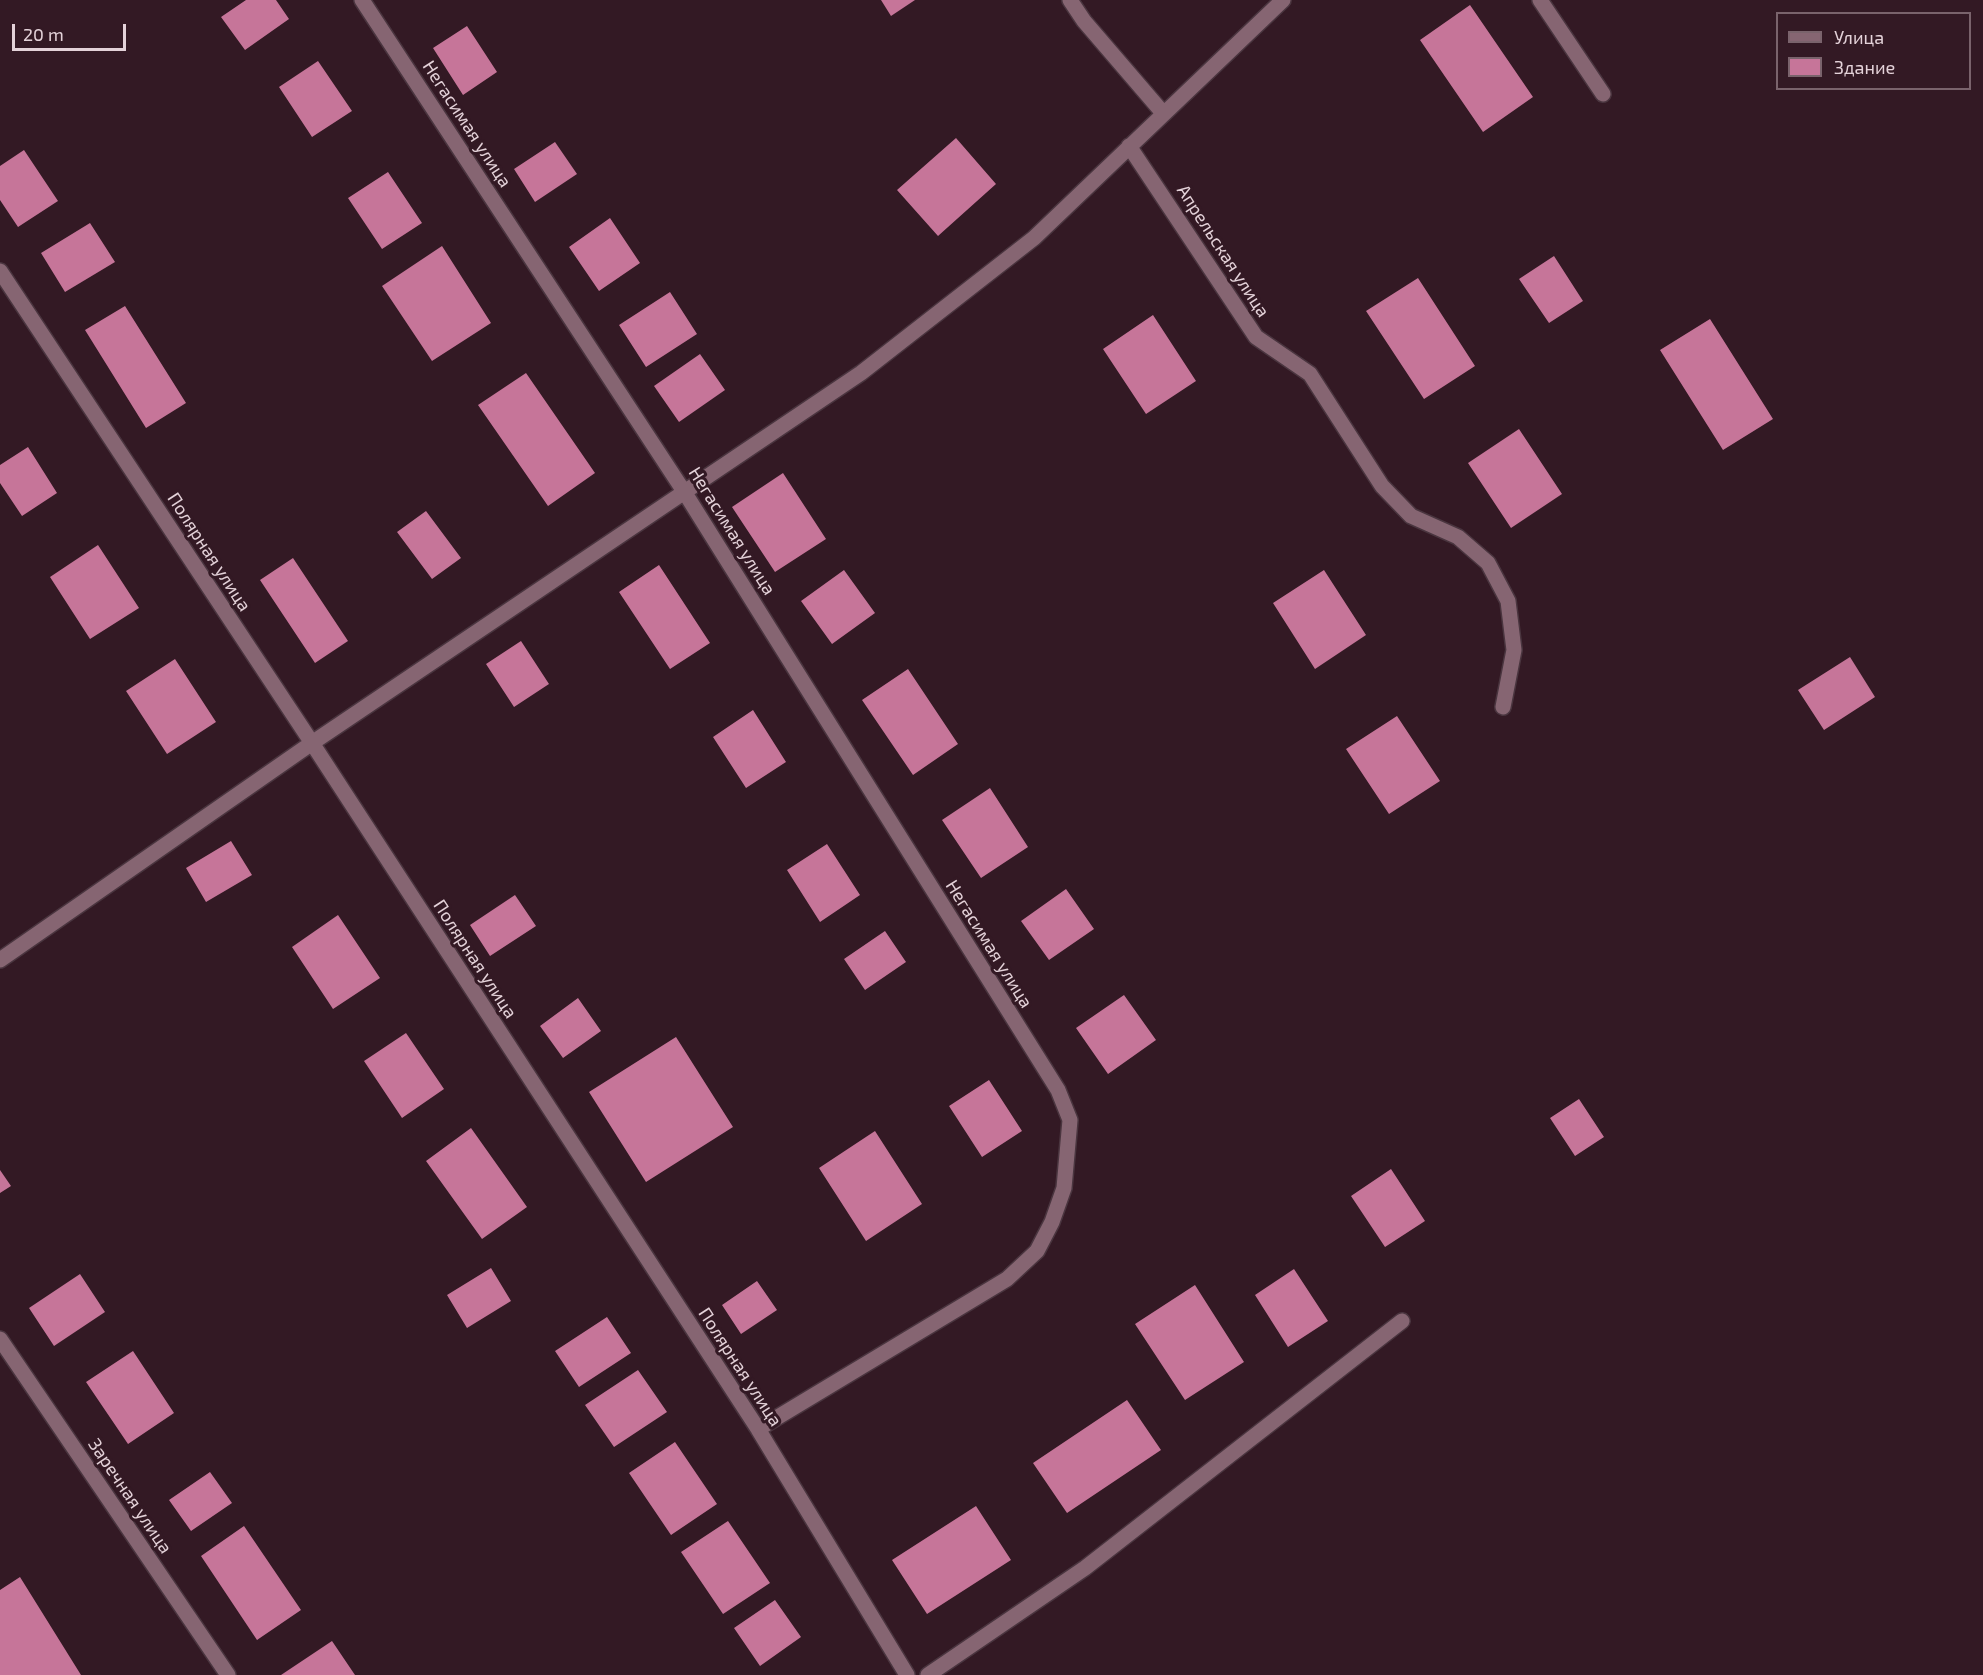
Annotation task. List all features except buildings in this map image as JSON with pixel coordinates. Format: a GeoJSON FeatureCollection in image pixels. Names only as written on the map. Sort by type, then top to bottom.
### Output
{"type":"FeatureCollection","features":[{"type":"Feature","properties":{"kind":"street","name":"Негасимая улица"},"geometry":{"type":"LineString","coordinates":[[362,0],[685,493],[1058,1090],[1070,1120],[1064,1188],[1052,1222],[1037,1251],[1008,1279],[758,1429]]}},
{"type":"Feature","properties":{"kind":"street"},"geometry":{"type":"LineString","coordinates":[[1070,0],[1084,21],[1163,113]]}},
{"type":"Feature","properties":{"kind":"street"},"geometry":{"type":"LineString","coordinates":[[0,960],[312,743],[861,373],[1034,238],[1283,0]]}},
{"type":"Feature","properties":{"kind":"street"},"geometry":{"type":"LineString","coordinates":[[1540,0],[1603,94]]}},
{"type":"Feature","properties":{"kind":"street","name":"Апрельская улица"},"geometry":{"type":"LineString","coordinates":[[1130,146],[1256,337],[1310,374],[1382,486],[1411,516],[1458,537],[1488,563],[1508,601],[1514,650],[1503,707]]}},
{"type":"Feature","properties":{"kind":"street","name":"Полярная улица"},"geometry":{"type":"LineString","coordinates":[[0,271],[312,743],[758,1429],[907,1675]]}},
{"type":"Feature","properties":{"kind":"street"},"geometry":{"type":"LineString","coordinates":[[928,1675],[1085,1568],[1402,1321]]}},
{"type":"Feature","properties":{"kind":"street","name":"Заречная улица"},"geometry":{"type":"LineString","coordinates":[[0,1339],[228,1675]]}}]}
